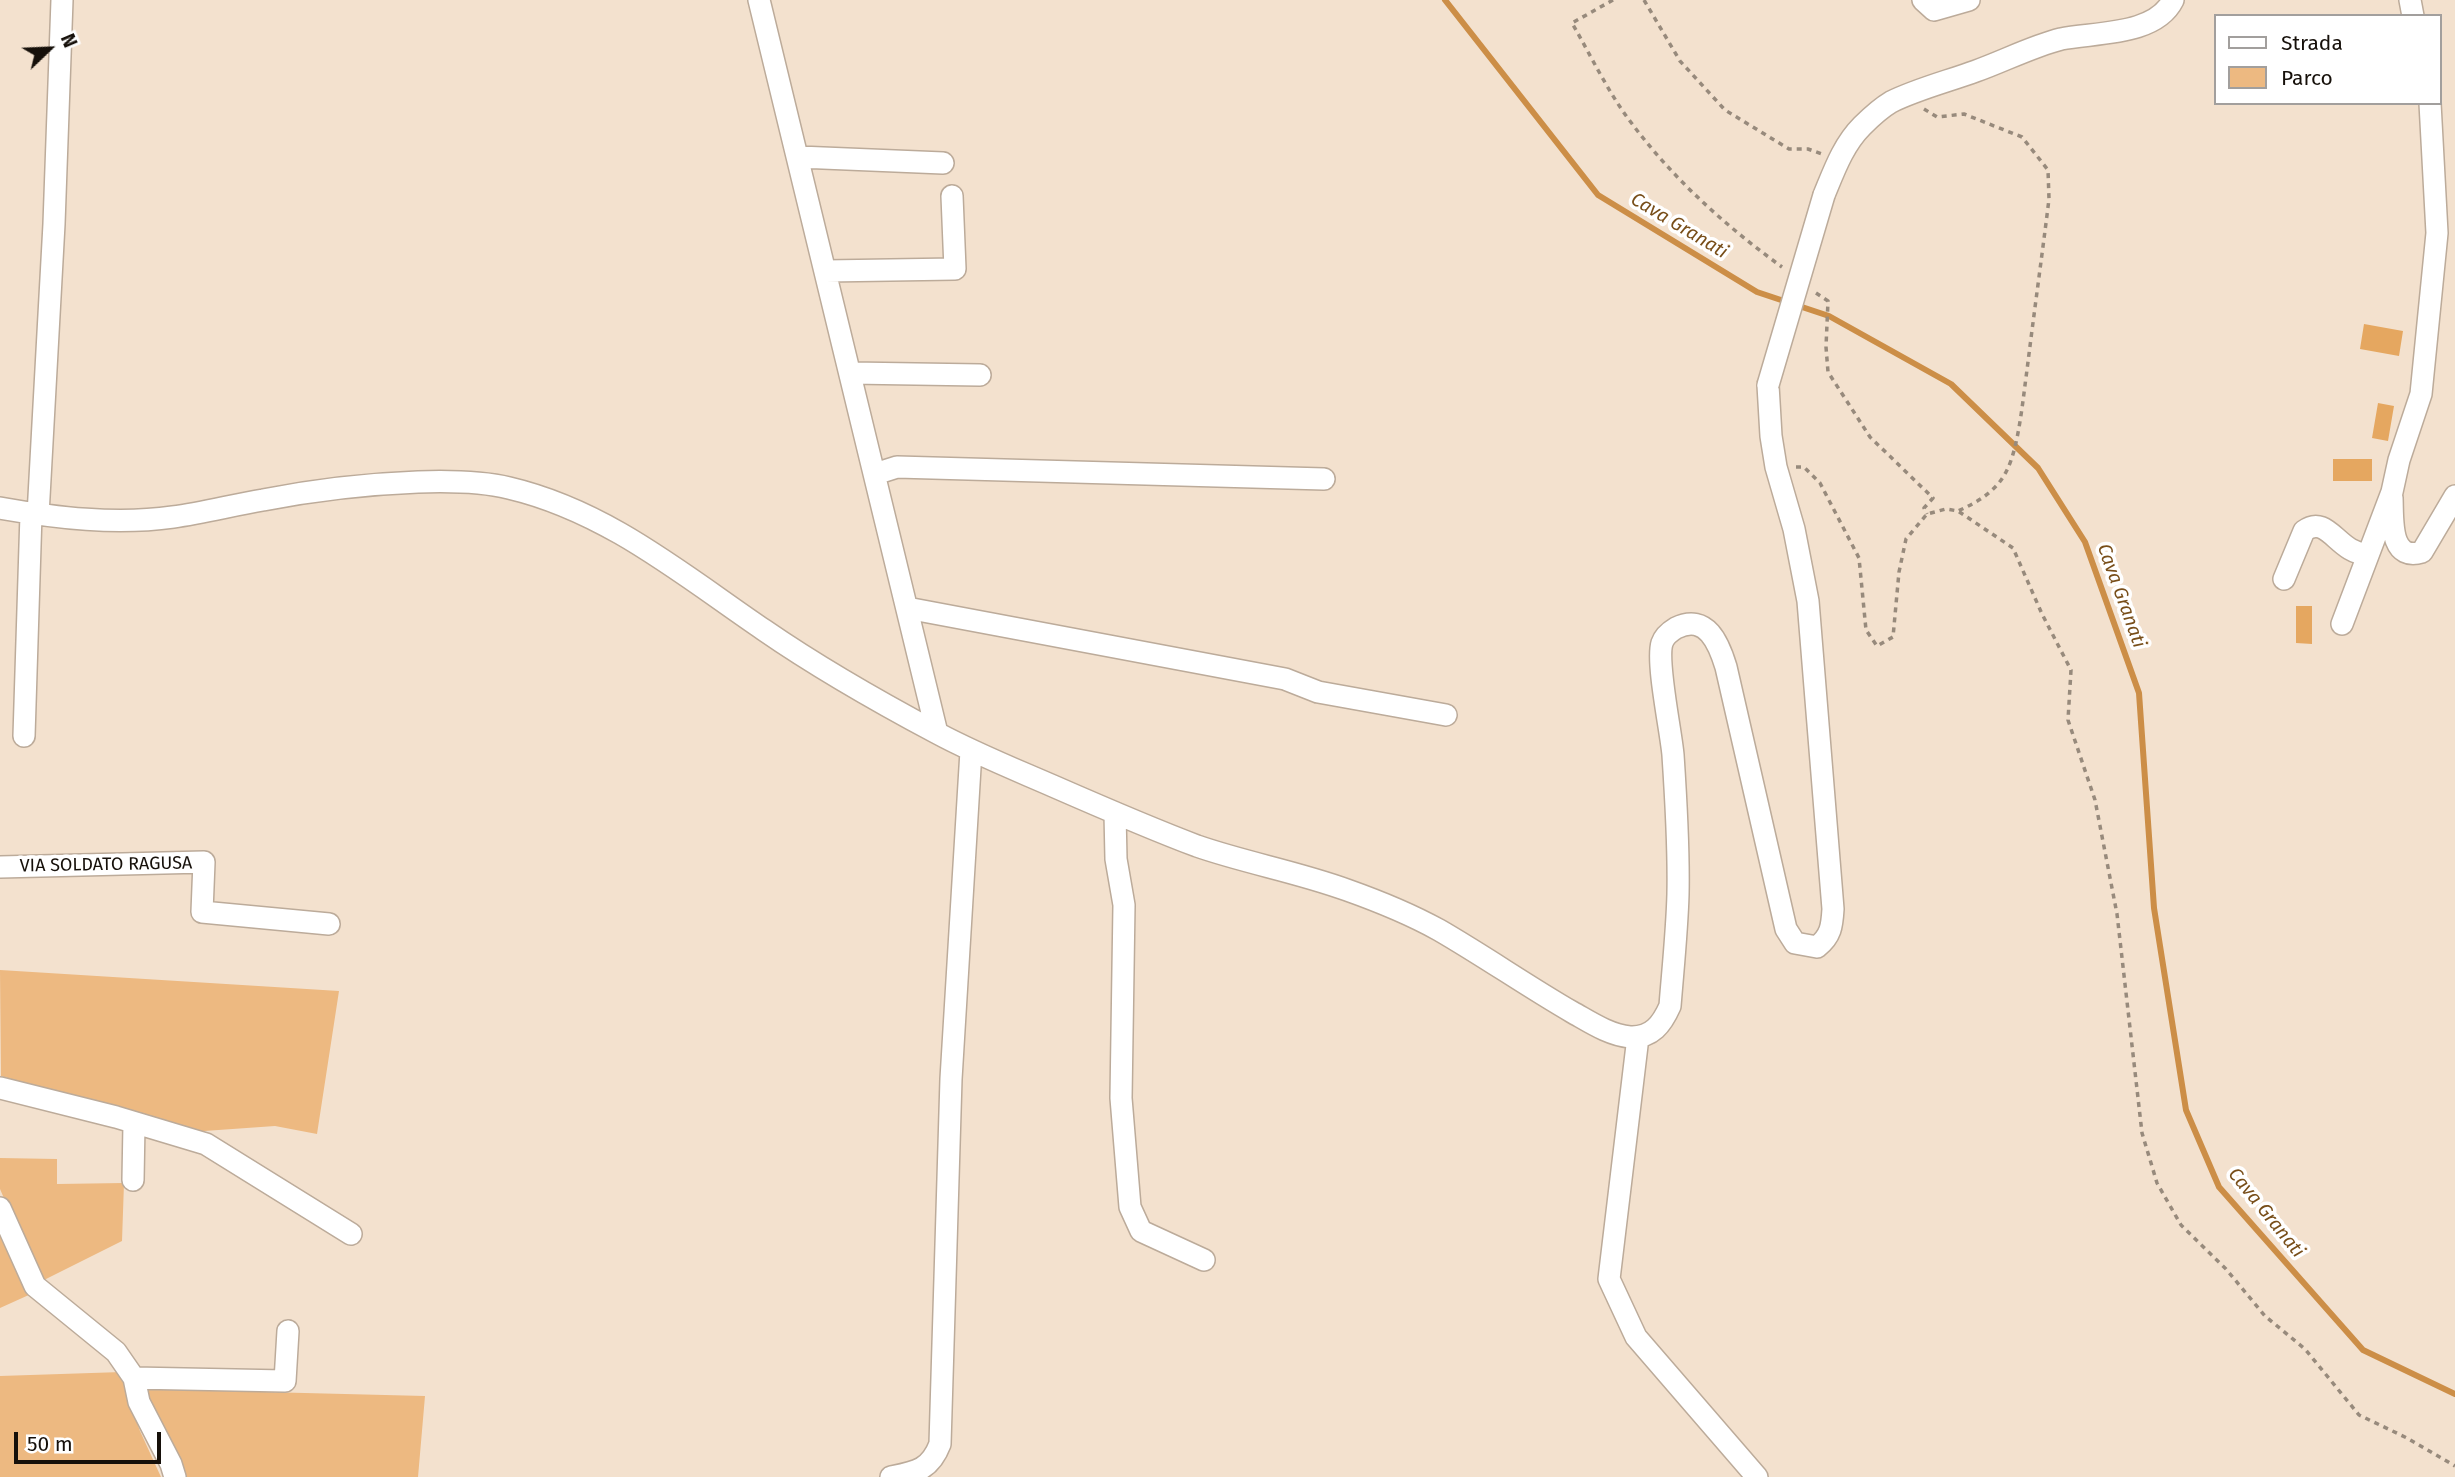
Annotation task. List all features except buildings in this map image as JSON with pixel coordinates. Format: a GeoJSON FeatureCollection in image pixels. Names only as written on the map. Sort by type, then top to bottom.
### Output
{"type":"FeatureCollection","features":[{"type":"Feature","properties":{"kind":"street"},"geometry":{"type":"LineString","coordinates":[[24,736],[34,514],[54,224],[62,0]]}},
{"type":"Feature","properties":{"kind":"street"},"geometry":{"type":"LineString","coordinates":[[759,0],[937,733]]}},
{"type":"Feature","properties":{"kind":"street"},"geometry":{"type":"LineString","coordinates":[[1923,0],[1934,10],[1969,0]]}},
{"type":"Feature","properties":{"kind":"street"},"geometry":{"type":"LineString","coordinates":[[0,508],[99,520],[174,517],[266,499],[369,484],[447,481],[507,488],[568,508],[629,538],[668,561],[764,630],[836,677],[971,751],[1199,846],[1341,888],[1384,904],[1436,928],[1604,1029],[1624,1036],[1638,1037],[1653,1031],[1664,1020],[1670,1006],[1678,893],[1673,754],[1662,665],[1662,643],[1670,632],[1680,626],[1695,624],[1706,629],[1718,642],[1786,929],[1795,943],[1817,947],[1826,940],[1832,929],[1833,909],[1808,601],[1794,529],[1776,467],[1768,386],[1824,195],[1839,159],[1862,126],[1890,103],[2061,40],[2101,35],[2137,26],[2155,19],[2173,0]]}},
{"type":"Feature","properties":{"kind":"street"},"geometry":{"type":"LineString","coordinates":[[2342,624],[2392,492],[2399,460],[2421,394],[2437,233],[2431,105]]}},
{"type":"Feature","properties":{"kind":"street"},"geometry":{"type":"LineString","coordinates":[[799,157],[943,163]]}},
{"type":"Feature","properties":{"kind":"street"},"geometry":{"type":"LineString","coordinates":[[826,271],[955,269],[952,196]]}},
{"type":"Feature","properties":{"kind":"street"},"geometry":{"type":"LineString","coordinates":[[851,373],[981,375]]}},
{"type":"Feature","properties":{"kind":"street"},"geometry":{"type":"LineString","coordinates":[[875,474],[897,467],[1325,479]]}},
{"type":"Feature","properties":{"kind":"street"},"geometry":{"type":"LineString","coordinates":[[2392,492],[2393,524],[2397,543],[2404,552],[2412,555],[2422,552],[2455,496]]}},
{"type":"Feature","properties":{"kind":"street"},"geometry":{"type":"LineString","coordinates":[[2284,579],[2304,531],[2309,527],[2327,530],[2348,551],[2367,554]]}},
{"type":"Feature","properties":{"kind":"street"},"geometry":{"type":"LineString","coordinates":[[907,608],[1286,679],[1318,692],[1446,715]]}},
{"type":"Feature","properties":{"kind":"street"},"geometry":{"type":"LineString","coordinates":[[891,1477],[909,1474],[925,1467],[934,1458],[940,1444],[951,1079],[971,751]]}},
{"type":"Feature","properties":{"kind":"street"},"geometry":{"type":"LineString","coordinates":[[1115,813],[1116,859],[1124,905],[1121,1098],[1130,1207],[1141,1231],[1204,1260]]}},
{"type":"Feature","properties":{"kind":"street","name":"VIA SOLDATO RAGUSA"},"geometry":{"type":"LineString","coordinates":[[0,867],[204,862],[202,912],[329,925]]}},
{"type":"Feature","properties":{"kind":"street"},"geometry":{"type":"LineString","coordinates":[[1638,1037],[1609,1279],[1636,1337],[1757,1477]]}},
{"type":"Feature","properties":{"kind":"street"},"geometry":{"type":"LineString","coordinates":[[0,1088],[116,1117],[205,1144],[351,1234]]}},
{"type":"Feature","properties":{"kind":"street"},"geometry":{"type":"LineString","coordinates":[[133,1180],[134,1124]]}},
{"type":"Feature","properties":{"kind":"street"},"geometry":{"type":"LineString","coordinates":[[0,1208],[35,1286],[116,1352],[134,1378],[139,1402],[175,1477]]}},
{"type":"Feature","properties":{"kind":"street"},"geometry":{"type":"LineString","coordinates":[[134,1378],[285,1381],[288,1331]]}},
{"type":"Feature","properties":{"kind":"path"},"geometry":{"type":"LineString","coordinates":[[1612,0],[1572,23],[1626,115],[1676,178],[1744,239],[1786,270]]}},
{"type":"Feature","properties":{"kind":"path"},"geometry":{"type":"LineString","coordinates":[[1644,0],[1680,61],[1726,110],[1789,149],[1808,149],[1839,159]]}},
{"type":"Feature","properties":{"kind":"path"},"geometry":{"type":"LineString","coordinates":[[1776,467],[1804,467],[1820,483],[1859,558],[1866,630],[1877,646],[1893,637],[1899,572],[1906,539],[1927,514],[1946,509],[1958,510],[1980,501],[2007,471],[2023,394],[2049,199],[2048,170],[2022,137],[1964,114],[1937,117],[1924,110],[1912,95]]}},
{"type":"Feature","properties":{"kind":"path"},"geometry":{"type":"LineString","coordinates":[[1807,286],[1828,302],[1828,372],[1870,437],[1933,498],[1924,508],[1927,514]]}},
{"type":"Feature","properties":{"kind":"path"},"geometry":{"type":"LineString","coordinates":[[1958,510],[2014,548],[2042,614],[2071,670],[2068,720],[2095,800],[2105,851],[2117,914],[2142,1133],[2157,1182],[2180,1225],[2226,1269],[2265,1316],[2305,1349],[2359,1415],[2407,1438],[2455,1466]]}},
{"type":"Feature","properties":{"kind":"green space"},"geometry":{"type":"Polygon","coordinates":[[[0,970],[339,991],[317,1134],[275,1126],[190,1132],[1,1076],[0,970]]]}},
{"type":"Feature","properties":{"kind":"green space"},"geometry":{"type":"Polygon","coordinates":[[[0,1158],[57,1159],[57,1184],[124,1183],[122,1241],[40,1282],[0,1189],[0,1158]]]}},
{"type":"Feature","properties":{"kind":"green space"},"geometry":{"type":"Polygon","coordinates":[[[0,1225],[31,1294],[0,1308],[0,1225]]]}},
{"type":"Feature","properties":{"kind":"green space"},"geometry":{"type":"Polygon","coordinates":[[[122,1372],[126,1393],[140,1431],[161,1477],[0,1477],[0,1376],[122,1372]]]}},
{"type":"Feature","properties":{"kind":"green space"},"geometry":{"type":"Polygon","coordinates":[[[144,1389],[425,1396],[418,1477],[180,1477],[144,1389]]]}},
{"type":"Feature","properties":{"kind":"waterway","name":"Cava Granati"},"geometry":{"type":"LineString","coordinates":[[1445,0],[1598,195],[1757,292],[1829,316],[1951,384],[2038,468],[2085,542],[2139,693],[2154,908],[2186,1110],[2219,1187],[2363,1350],[2455,1394]]}}]}
